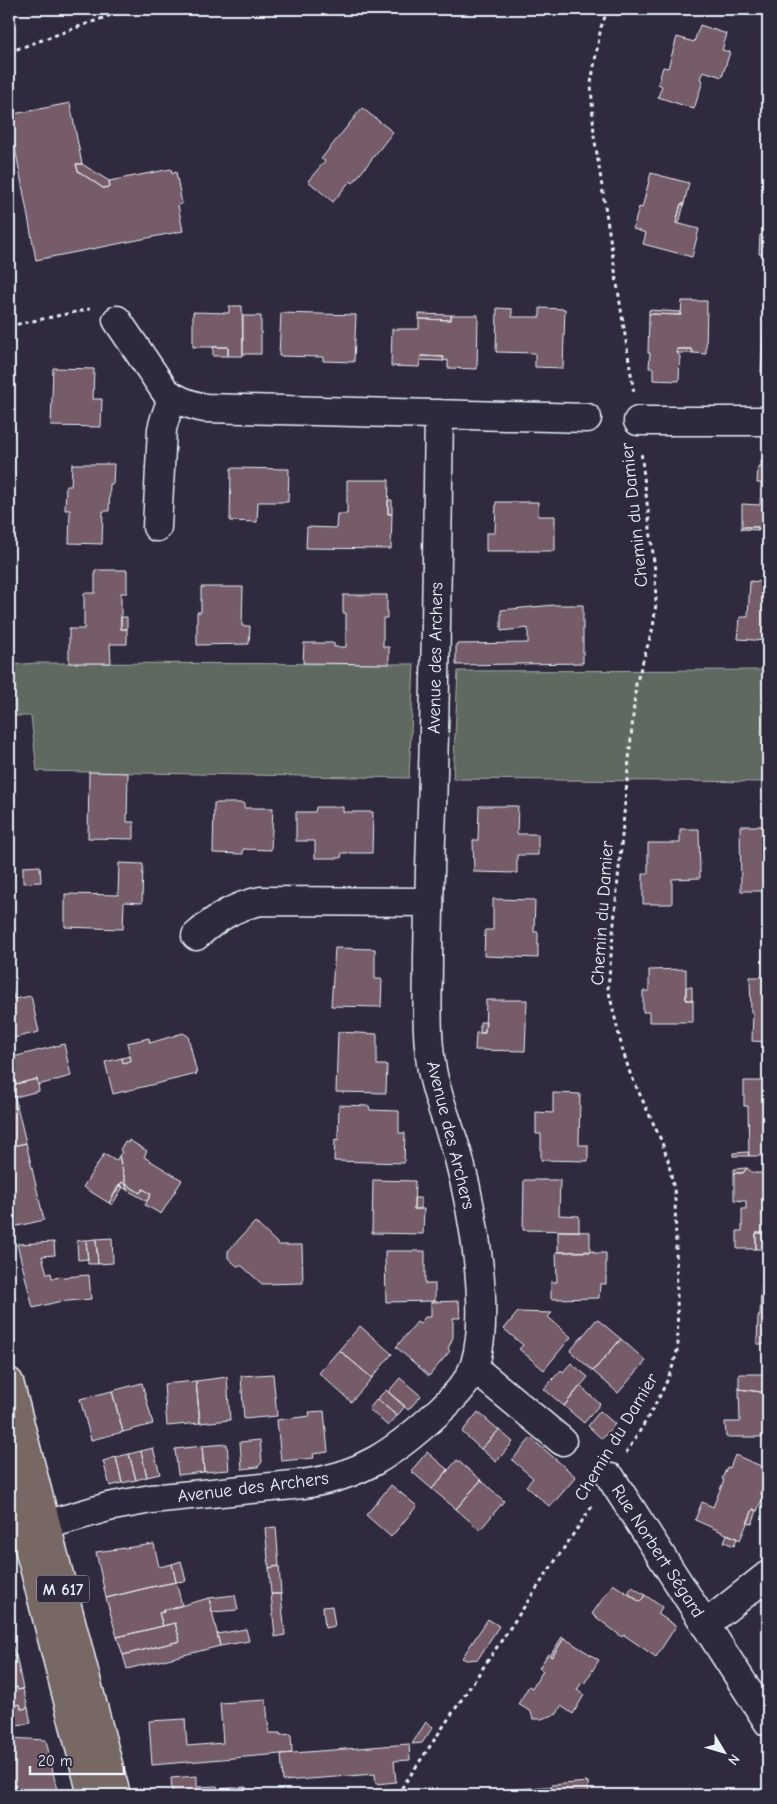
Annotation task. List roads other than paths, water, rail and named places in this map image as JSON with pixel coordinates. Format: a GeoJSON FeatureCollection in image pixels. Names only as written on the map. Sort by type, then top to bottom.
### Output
{"type":"FeatureCollection","features":[{"type":"Feature","properties":{"kind":"main road","name":"M 617"},"geometry":{"type":"LineString","coordinates":[[9,1382],[15,1430],[92,1795]]}},
{"type":"Feature","properties":{"kind":"main road","name":"M 617"},"geometry":{"type":"LineString","coordinates":[[9,1469],[35,1528],[116,1795]]}},
{"type":"Feature","properties":{"kind":"street"},"geometry":{"type":"LineString","coordinates":[[117,320],[165,391],[172,398],[205,408],[588,418]]}},
{"type":"Feature","properties":{"kind":"street"},"geometry":{"type":"LineString","coordinates":[[156,527],[162,429],[172,398]]}},
{"type":"Feature","properties":{"kind":"street","name":"Avenue des Archers"},"geometry":{"type":"LineString","coordinates":[[35,1528],[108,1507],[151,1499],[310,1484],[323,1482],[356,1471],[403,1444],[456,1394],[469,1378],[474,1368],[480,1343],[481,1328],[478,1269],[472,1218],[464,1180],[434,1076],[427,1015],[436,683],[439,414]]}},
{"type":"Feature","properties":{"kind":"street"},"geometry":{"type":"LineString","coordinates":[[638,421],[768,421]]}},
{"type":"Feature","properties":{"kind":"street"},"geometry":{"type":"LineString","coordinates":[[196,936],[226,913],[249,903],[261,901],[429,902]]}},
{"type":"Feature","properties":{"kind":"street"},"geometry":{"type":"LineString","coordinates":[[474,1368],[562,1441]]}},
{"type":"Feature","properties":{"kind":"street","name":"Rue Norbert Ségard"},"geometry":{"type":"LineString","coordinates":[[611,1478],[768,1722]]}},
{"type":"Feature","properties":{"kind":"street","name":"Rue Norbert Ségard"},"geometry":{"type":"LineString","coordinates":[[705,1625],[768,1575]]}},
{"type":"Feature","properties":{"kind":"water"},"geometry":{"type":"Polygon","coordinates":[[[550,1786],[551,1795],[505,1795],[505,1790],[550,1786]]]}}]}
